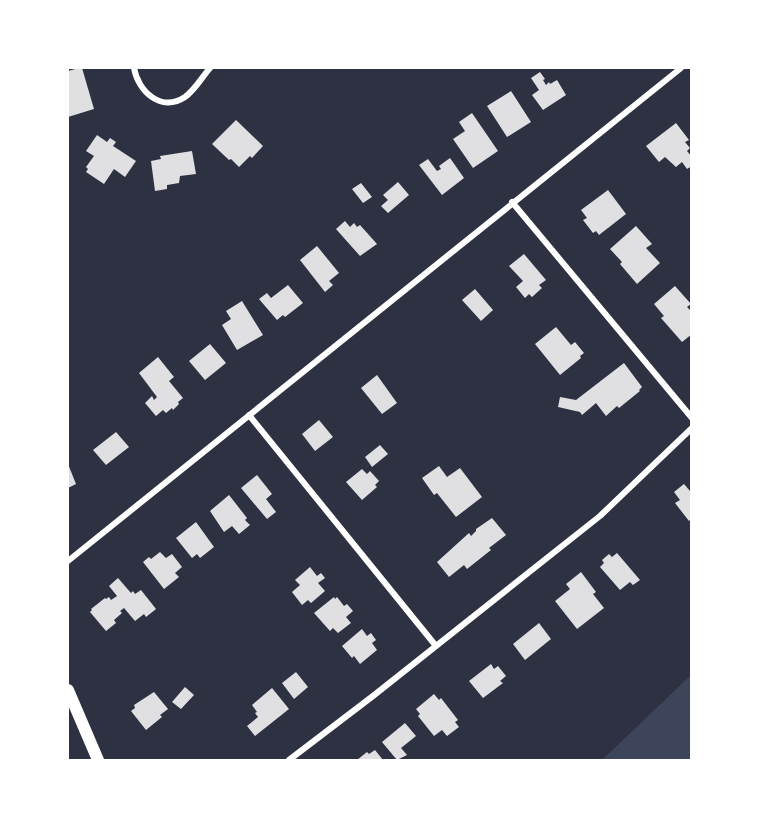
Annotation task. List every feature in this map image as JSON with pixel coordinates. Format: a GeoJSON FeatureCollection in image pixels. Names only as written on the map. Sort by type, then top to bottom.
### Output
{"type":"FeatureCollection","features":[{"type":"Feature","properties":{"kind":"main road"},"geometry":{"type":"LineString","coordinates":[[68,690],[98,760]]}},
{"type":"Feature","properties":{"kind":"street"},"geometry":{"type":"LineString","coordinates":[[134,68],[136,79],[142,89],[151,98],[162,102],[175,102],[187,96],[210,68]]}},
{"type":"Feature","properties":{"kind":"street"},"geometry":{"type":"LineString","coordinates":[[68,561],[681,68]]}},
{"type":"Feature","properties":{"kind":"street"},"geometry":{"type":"LineString","coordinates":[[512,202],[692,418]]}},
{"type":"Feature","properties":{"kind":"street"},"geometry":{"type":"LineString","coordinates":[[249,415],[436,646]]}},
{"type":"Feature","properties":{"kind":"street"},"geometry":{"type":"LineString","coordinates":[[289,760],[600,516],[692,428]]}},
{"type":"Feature","properties":{"kind":"shaded area"},"geometry":{"type":"Polygon","coordinates":[[[691,675],[691,760],[602,760],[691,675]]]}},
{"type":"Feature","properties":{"kind":"building"},"geometry":{"type":"Polygon","coordinates":[[[82,68],[94,109],[68,117],[68,71],[82,68]]]}},
{"type":"Feature","properties":{"kind":"building"},"geometry":{"type":"Polygon","coordinates":[[[540,72],[546,85],[557,80],[566,95],[543,110],[532,95],[539,90],[531,78],[540,72]]]}},
{"type":"Feature","properties":{"kind":"building"},"geometry":{"type":"Polygon","coordinates":[[[511,91],[531,122],[507,137],[487,106],[511,91]]]}},
{"type":"Feature","properties":{"kind":"building"},"geometry":{"type":"Polygon","coordinates":[[[472,113],[498,151],[473,168],[453,139],[465,131],[459,122],[472,113]]]}},
{"type":"Feature","properties":{"kind":"building"},"geometry":{"type":"Polygon","coordinates":[[[236,120],[263,146],[239,167],[212,144],[236,120]]]}},
{"type":"Feature","properties":{"kind":"building"},"geometry":{"type":"Polygon","coordinates":[[[676,123],[689,140],[685,142],[690,148],[687,151],[692,157],[692,166],[687,169],[682,162],[676,167],[665,157],[659,162],[646,146],[676,123]]]}},
{"type":"Feature","properties":{"kind":"building"},"geometry":{"type":"Polygon","coordinates":[[[97,135],[107,142],[110,138],[116,142],[113,146],[136,161],[125,177],[114,169],[104,184],[86,172],[88,169],[86,167],[94,156],[86,151],[97,135]]]}},
{"type":"Feature","properties":{"kind":"building"},"geometry":{"type":"Polygon","coordinates":[[[192,151],[196,174],[180,176],[179,183],[167,185],[167,189],[155,191],[151,161],[161,159],[160,156],[192,151]]]}},
{"type":"Feature","properties":{"kind":"building"},"geometry":{"type":"Polygon","coordinates":[[[450,158],[464,178],[442,195],[419,165],[428,159],[437,171],[441,169],[439,166],[450,158]]]}},
{"type":"Feature","properties":{"kind":"building"},"geometry":{"type":"Polygon","coordinates":[[[398,182],[409,195],[388,213],[381,206],[388,200],[383,195],[398,182]]]}},
{"type":"Feature","properties":{"kind":"building"},"geometry":{"type":"Polygon","coordinates":[[[361,183],[372,197],[363,203],[352,189],[361,183]]]}},
{"type":"Feature","properties":{"kind":"building"},"geometry":{"type":"Polygon","coordinates":[[[608,190],[626,214],[599,235],[596,231],[593,233],[583,220],[587,218],[581,210],[608,190]]]}},
{"type":"Feature","properties":{"kind":"building"},"geometry":{"type":"Polygon","coordinates":[[[345,221],[350,227],[354,223],[357,227],[360,225],[377,244],[360,256],[336,229],[345,221]]]}},
{"type":"Feature","properties":{"kind":"building"},"geometry":{"type":"Polygon","coordinates":[[[636,226],[652,244],[646,248],[660,263],[637,284],[610,249],[636,226]]]}},
{"type":"Feature","properties":{"kind":"building"},"geometry":{"type":"Polygon","coordinates":[[[317,246],[339,273],[329,281],[333,285],[325,292],[300,260],[317,246]]]}},
{"type":"Feature","properties":{"kind":"building"},"geometry":{"type":"Polygon","coordinates":[[[524,254],[546,280],[539,285],[542,288],[532,297],[529,294],[525,298],[516,287],[523,281],[509,266],[524,254]]]}},
{"type":"Feature","properties":{"kind":"building"},"geometry":{"type":"Polygon","coordinates":[[[288,285],[303,303],[285,317],[283,315],[277,320],[259,299],[267,293],[271,298],[288,285]]]}},
{"type":"Feature","properties":{"kind":"building"},"geometry":{"type":"Polygon","coordinates":[[[675,286],[691,304],[687,307],[692,312],[692,334],[682,342],[661,318],[664,316],[654,304],[675,286]]]}},
{"type":"Feature","properties":{"kind":"building"},"geometry":{"type":"Polygon","coordinates":[[[475,289],[493,310],[481,321],[462,300],[475,289]]]}},
{"type":"Feature","properties":{"kind":"building"},"geometry":{"type":"Polygon","coordinates":[[[242,301],[263,335],[237,350],[222,325],[231,319],[226,311],[242,301]]]}},
{"type":"Feature","properties":{"kind":"building"},"geometry":{"type":"Polygon","coordinates":[[[556,327],[571,345],[575,342],[584,353],[560,375],[535,344],[556,327]]]}},
{"type":"Feature","properties":{"kind":"building"},"geometry":{"type":"Polygon","coordinates":[[[210,344],[226,363],[205,380],[189,361],[210,344]]]}},
{"type":"Feature","properties":{"kind":"building"},"geometry":{"type":"Polygon","coordinates":[[[158,357],[174,377],[169,381],[183,398],[173,410],[172,408],[166,413],[163,410],[156,416],[145,403],[152,396],[154,400],[157,397],[139,373],[158,357]]]}},
{"type":"Feature","properties":{"kind":"building"},"geometry":{"type":"Polygon","coordinates":[[[624,363],[642,387],[619,408],[617,406],[606,416],[596,403],[582,415],[580,412],[558,407],[560,397],[576,400],[624,363]]]}},
{"type":"Feature","properties":{"kind":"building"},"geometry":{"type":"Polygon","coordinates":[[[377,375],[397,403],[382,414],[361,388],[377,375]]]}},
{"type":"Feature","properties":{"kind":"building"},"geometry":{"type":"Polygon","coordinates":[[[319,420],[333,437],[315,451],[302,434],[319,420]]]}},
{"type":"Feature","properties":{"kind":"building"},"geometry":{"type":"Polygon","coordinates":[[[116,432],[129,447],[106,465],[93,450],[116,432]]]}},
{"type":"Feature","properties":{"kind":"building"},"geometry":{"type":"Polygon","coordinates":[[[380,445],[388,454],[372,467],[365,457],[380,445]]]}},
{"type":"Feature","properties":{"kind":"building"},"geometry":{"type":"Polygon","coordinates":[[[68,464],[76,484],[68,488],[68,464]]]}},
{"type":"Feature","properties":{"kind":"building"},"geometry":{"type":"Polygon","coordinates":[[[439,466],[447,477],[460,468],[482,497],[456,517],[437,493],[434,495],[422,478],[439,466]]]}},
{"type":"Feature","properties":{"kind":"building"},"geometry":{"type":"Polygon","coordinates":[[[362,469],[367,474],[370,471],[379,481],[375,485],[377,487],[362,500],[346,482],[362,469]]]}},
{"type":"Feature","properties":{"kind":"building"},"geometry":{"type":"Polygon","coordinates":[[[257,475],[272,494],[266,499],[276,512],[267,519],[241,488],[257,475]]]}},
{"type":"Feature","properties":{"kind":"building"},"geometry":{"type":"Polygon","coordinates":[[[684,484],[690,491],[692,490],[692,519],[689,521],[675,503],[680,500],[674,492],[684,484]]]}},
{"type":"Feature","properties":{"kind":"building"},"geometry":{"type":"Polygon","coordinates":[[[229,495],[250,525],[239,534],[232,526],[224,532],[210,511],[229,495]]]}},
{"type":"Feature","properties":{"kind":"building"},"geometry":{"type":"Polygon","coordinates":[[[492,518],[506,535],[467,569],[464,565],[449,577],[437,562],[469,533],[471,536],[476,529],[492,518]]]}},
{"type":"Feature","properties":{"kind":"building"},"geometry":{"type":"Polygon","coordinates":[[[196,522],[214,547],[200,558],[197,554],[192,558],[176,538],[196,522]]]}},
{"type":"Feature","properties":{"kind":"building"},"geometry":{"type":"Polygon","coordinates":[[[160,552],[166,558],[172,554],[182,567],[175,573],[179,577],[164,589],[143,562],[160,552]]]}},
{"type":"Feature","properties":{"kind":"building"},"geometry":{"type":"Polygon","coordinates":[[[617,553],[640,580],[633,585],[630,582],[620,590],[600,567],[604,563],[602,560],[609,554],[612,557],[617,553]]]}},
{"type":"Feature","properties":{"kind":"building"},"geometry":{"type":"Polygon","coordinates":[[[310,567],[317,576],[321,573],[325,578],[318,583],[325,591],[311,603],[308,600],[302,605],[292,592],[300,585],[295,580],[310,567]]]}},
{"type":"Feature","properties":{"kind":"building"},"geometry":{"type":"Polygon","coordinates":[[[581,572],[596,592],[593,594],[604,608],[577,629],[555,601],[570,589],[566,584],[581,572]]]}},
{"type":"Feature","properties":{"kind":"building"},"geometry":{"type":"Polygon","coordinates":[[[118,578],[131,593],[133,591],[135,594],[141,590],[156,609],[146,617],[144,614],[135,621],[124,608],[114,620],[116,623],[106,631],[90,612],[105,598],[109,597],[111,600],[117,596],[109,586],[118,578]]]}},
{"type":"Feature","properties":{"kind":"building"},"geometry":{"type":"Polygon","coordinates":[[[334,597],[335,599],[337,597],[344,606],[347,604],[353,611],[346,617],[351,623],[338,633],[333,628],[330,631],[314,613],[334,597]]]}},
{"type":"Feature","properties":{"kind":"building"},"geometry":{"type":"Polygon","coordinates":[[[539,623],[551,639],[525,660],[513,644],[539,623]]]}},
{"type":"Feature","properties":{"kind":"building"},"geometry":{"type":"Polygon","coordinates":[[[362,629],[367,636],[371,633],[376,640],[372,643],[377,650],[360,664],[342,646],[362,629]]]}},
{"type":"Feature","properties":{"kind":"building"},"geometry":{"type":"Polygon","coordinates":[[[491,664],[494,669],[498,666],[506,676],[500,681],[503,683],[483,698],[469,681],[491,664]]]}},
{"type":"Feature","properties":{"kind":"building"},"geometry":{"type":"Polygon","coordinates":[[[296,672],[308,687],[294,699],[282,683],[296,672]]]}},
{"type":"Feature","properties":{"kind":"building"},"geometry":{"type":"Polygon","coordinates":[[[185,687],[194,695],[181,709],[172,702],[185,687]]]}},
{"type":"Feature","properties":{"kind":"building"},"geometry":{"type":"Polygon","coordinates":[[[272,688],[289,709],[255,736],[247,726],[258,717],[252,705],[272,688]]]}},
{"type":"Feature","properties":{"kind":"building"},"geometry":{"type":"Polygon","coordinates":[[[154,692],[168,709],[146,730],[131,711],[135,708],[134,705],[154,692]]]}},
{"type":"Feature","properties":{"kind":"building"},"geometry":{"type":"Polygon","coordinates":[[[434,694],[439,700],[441,698],[458,720],[455,722],[459,727],[447,736],[442,730],[434,736],[418,716],[420,714],[416,709],[434,694]]]}},
{"type":"Feature","properties":{"kind":"building"},"geometry":{"type":"Polygon","coordinates":[[[405,723],[416,736],[401,748],[407,755],[397,760],[382,742],[405,723]]]}},
{"type":"Feature","properties":{"kind":"building"},"geometry":{"type":"Polygon","coordinates":[[[375,750],[383,760],[357,760],[367,752],[369,754],[375,750]]]}}]}
